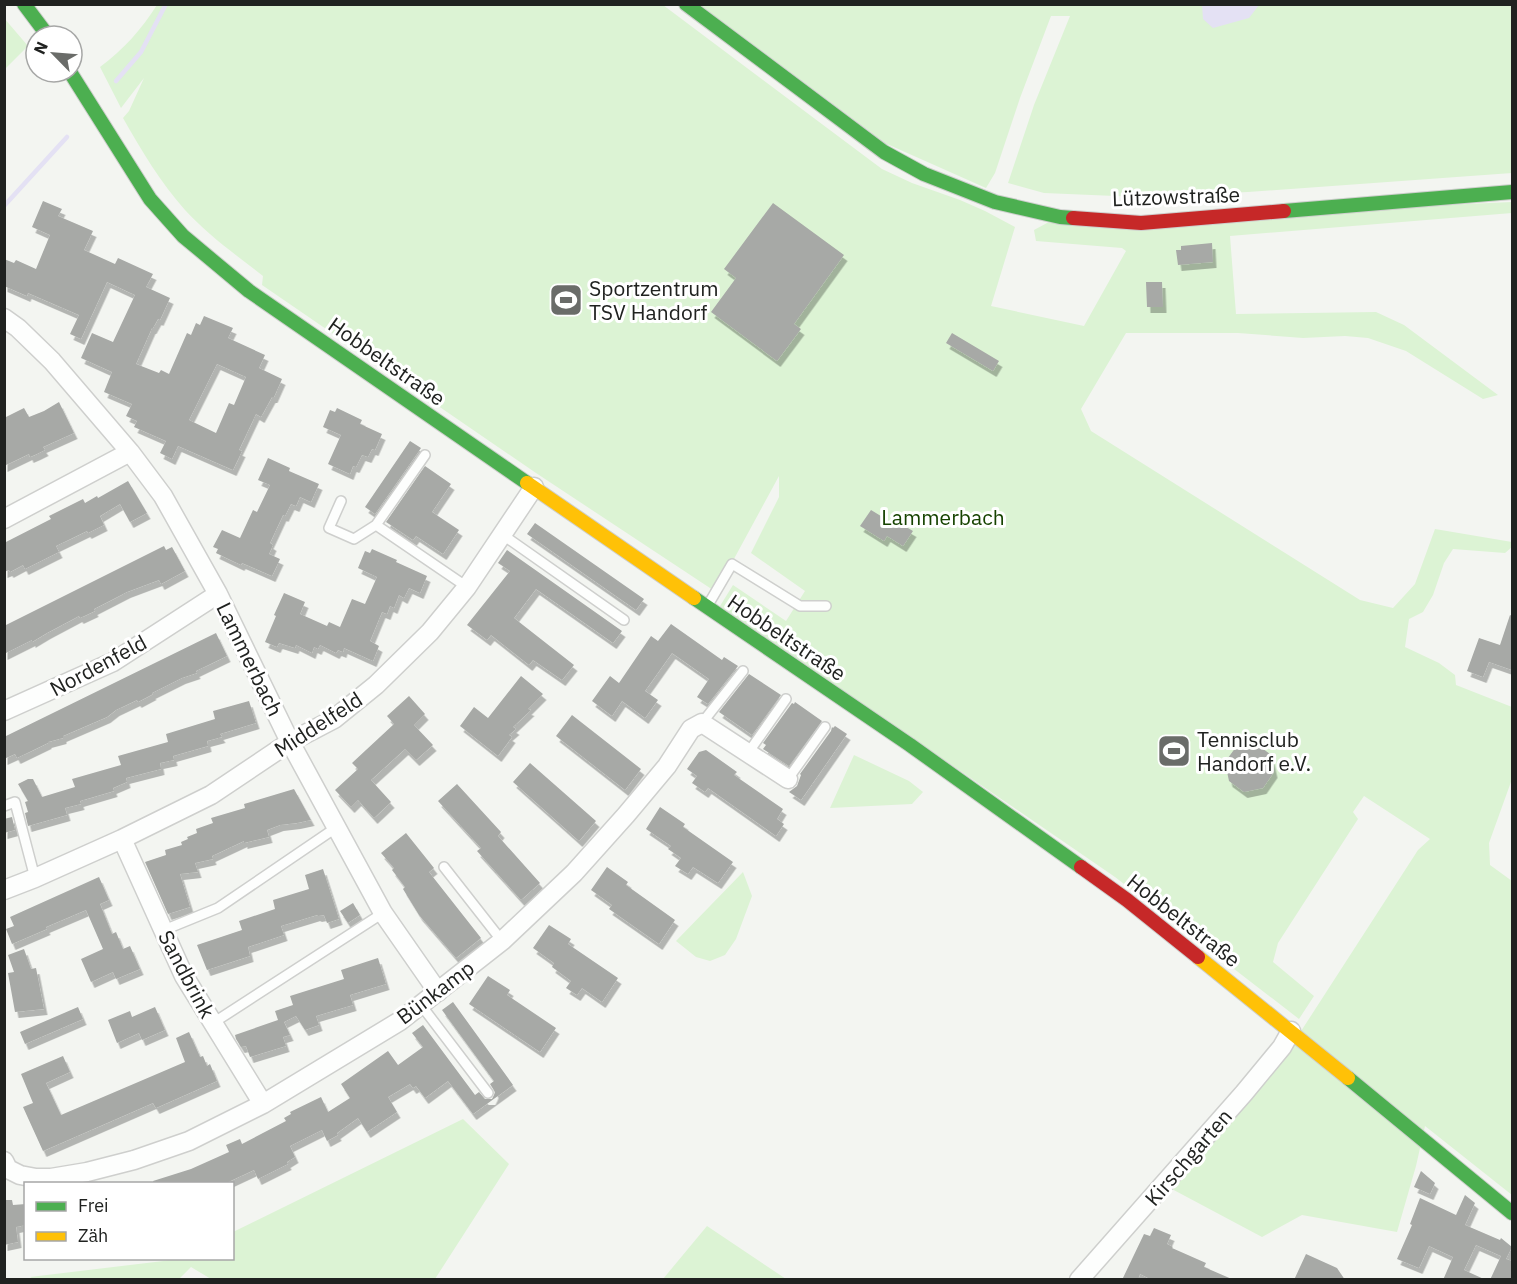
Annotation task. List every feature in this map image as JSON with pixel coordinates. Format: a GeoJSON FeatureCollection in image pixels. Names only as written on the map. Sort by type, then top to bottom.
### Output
{"type":"FeatureCollection","features":[{"type":"Feature","properties":{"kind":"street"},"geometry":{"type":"LineString","coordinates":[[24,4],[39,24]]}},
{"type":"Feature","properties":{"kind":"street","name":"Lützowstraße"},"geometry":{"type":"LineString","coordinates":[[686,4],[884,152],[924,174],[995,202],[1022,209],[1060,217],[1141,223],[1512,192]]}},
{"type":"Feature","properties":{"kind":"street","name":"Hobbeltstraße"},"geometry":{"type":"LineString","coordinates":[[78,84],[150,199],[183,236],[249,291],[910,746],[1127,900],[1512,1213]]}},
{"type":"Feature","properties":{"kind":"street","name":"Lammerbach"},"geometry":{"type":"LineString","coordinates":[[4,318],[18,328],[52,361],[130,452],[163,496],[218,594],[290,742],[382,913],[438,992]]}},
{"type":"Feature","properties":{"kind":"street"},"geometry":{"type":"LineString","coordinates":[[4,519],[130,452]]}},
{"type":"Feature","properties":{"kind":"street","name":"Middelfeld"},"geometry":{"type":"LineString","coordinates":[[4,890],[122,839],[212,795],[290,742],[334,719],[376,686],[430,632],[467,587],[534,487]]}},
{"type":"Feature","properties":{"kind":"street","name":"Nordenfeld"},"geometry":{"type":"LineString","coordinates":[[4,711],[113,662],[218,594]]}},
{"type":"Feature","properties":{"kind":"street"},"geometry":{"type":"LineString","coordinates":[[702,723],[788,779]]}},
{"type":"Feature","properties":{"kind":"street","name":"Bünkamp"},"geometry":{"type":"LineString","coordinates":[[4,1161],[8,1169],[20,1175],[51,1178],[134,1160],[189,1141],[263,1104],[400,1021],[502,941],[574,873],[667,766],[691,729],[702,723]]}},
{"type":"Feature","properties":{"kind":"street","name":"Sandbrink"},"geometry":{"type":"LineString","coordinates":[[122,839],[184,976],[263,1104]]}},
{"type":"Feature","properties":{"kind":"street","name":"Kirschgarten"},"geometry":{"type":"LineString","coordinates":[[1079,1280],[1244,1094],[1292,1032]]}},
{"type":"Feature","properties":{"kind":"lane"},"geometry":{"type":"LineString","coordinates":[[341,501],[329,528],[354,539],[376,525],[425,455]]}},
{"type":"Feature","properties":{"kind":"lane"},"geometry":{"type":"LineString","coordinates":[[376,525],[467,587]]}},
{"type":"Feature","properties":{"kind":"lane"},"geometry":{"type":"LineString","coordinates":[[503,535],[624,620]]}},
{"type":"Feature","properties":{"kind":"lane"},"geometry":{"type":"LineString","coordinates":[[707,607],[732,564],[800,606],[826,606]]}},
{"type":"Feature","properties":{"kind":"lane"},"geometry":{"type":"LineString","coordinates":[[702,723],[743,670]]}},
{"type":"Feature","properties":{"kind":"lane"},"geometry":{"type":"LineString","coordinates":[[747,753],[786,699]]}},
{"type":"Feature","properties":{"kind":"lane"},"geometry":{"type":"LineString","coordinates":[[788,779],[825,727]]}},
{"type":"Feature","properties":{"kind":"lane"},"geometry":{"type":"LineString","coordinates":[[4,806],[15,802],[35,878]]}},
{"type":"Feature","properties":{"kind":"lane"},"geometry":{"type":"LineString","coordinates":[[164,930],[218,908],[337,827]]}},
{"type":"Feature","properties":{"kind":"lane"},"geometry":{"type":"LineString","coordinates":[[444,867],[502,941]]}},
{"type":"Feature","properties":{"kind":"lane"},"geometry":{"type":"LineString","coordinates":[[213,1023],[382,913]]}},
{"type":"Feature","properties":{"kind":"lane"},"geometry":{"type":"LineString","coordinates":[[421,1005],[488,1093]]}},
{"type":"Feature","properties":{"kind":"green space"},"geometry":{"type":"Polygon","coordinates":[[[157,5],[663,5],[882,169],[912,183],[960,200],[1015,227],[991,306],[1084,326],[1126,251],[1122,248],[1036,241],[1034,230],[1047,223],[1512,202],[1512,213],[1230,236],[1236,314],[1376,312],[1404,325],[1498,395],[1483,399],[1406,351],[1368,338],[1345,336],[1303,338],[1238,333],[1126,333],[1081,409],[1091,431],[1360,600],[1393,608],[1415,584],[1435,529],[1512,542],[1512,547],[1505,553],[1453,549],[1444,563],[1433,595],[1423,612],[1409,619],[1405,647],[1439,663],[1455,675],[1456,685],[1512,707],[1512,779],[1489,843],[1490,865],[1512,881],[1512,1195],[1425,1126],[1397,1232],[1302,1215],[1262,1237],[1170,1188],[1294,1042],[1418,850],[1430,839],[1364,796],[1353,812],[1358,819],[1278,943],[1273,962],[1314,996],[1299,1019],[1115,877],[720,606],[733,585],[786,621],[805,591],[751,553],[779,497],[779,476],[716,592],[536,473],[262,285],[263,276],[213,236],[176,200],[144,154],[123,118],[129,111],[144,78],[121,108],[100,67],[132,39],[157,5]]]}},
{"type":"Feature","properties":{"kind":"green space"},"geometry":{"type":"Polygon","coordinates":[[[700,5],[1512,5],[1512,173],[1248,192],[1139,197],[1044,193],[1008,183],[1034,105],[1070,16],[1051,16],[995,173],[986,188],[887,144],[700,5]]]}},
{"type":"Feature","properties":{"kind":"green space"},"geometry":{"type":"Polygon","coordinates":[[[4,18],[24,41],[24,50],[4,69],[4,18]]]}},
{"type":"Feature","properties":{"kind":"green space"},"geometry":{"type":"Polygon","coordinates":[[[854,755],[909,781],[923,792],[912,804],[830,808],[854,755]]]}},
{"type":"Feature","properties":{"kind":"green space"},"geometry":{"type":"Polygon","coordinates":[[[743,872],[752,896],[736,939],[725,955],[710,961],[696,957],[676,941],[743,872]]]}},
{"type":"Feature","properties":{"kind":"green space"},"geometry":{"type":"Polygon","coordinates":[[[463,1119],[509,1164],[435,1279],[211,1279],[191,1267],[179,1279],[36,1280],[30,1277],[172,1260],[234,1260],[234,1232],[463,1119]]]}},
{"type":"Feature","properties":{"kind":"green space"},"geometry":{"type":"Polygon","coordinates":[[[707,1226],[786,1279],[663,1279],[707,1226]]]}},
{"type":"Feature","properties":{"kind":"shaded area"},"geometry":{"type":"Polygon","coordinates":[[[1202,4],[1259,5],[1249,18],[1213,28],[1203,19],[1202,4]]]}},
{"type":"Feature","properties":{"kind":"building"},"geometry":{"type":"Polygon","coordinates":[[[43,201],[62,209],[58,216],[93,231],[84,250],[115,264],[118,258],[153,274],[146,287],[170,298],[160,320],[158,319],[152,328],[136,364],[159,373],[161,370],[169,374],[187,333],[191,335],[196,323],[200,325],[204,316],[233,328],[228,338],[265,355],[259,368],[282,379],[261,417],[256,414],[239,450],[242,451],[233,470],[178,446],[172,459],[160,453],[166,441],[134,427],[137,421],[126,416],[132,404],[104,392],[112,372],[81,358],[92,333],[113,342],[135,295],[107,282],[81,339],[70,334],[79,315],[28,293],[27,296],[4,286],[4,259],[14,263],[16,260],[36,269],[50,235],[32,227],[43,201]],[[217,364],[189,420],[216,433],[229,403],[234,405],[246,377],[217,364]]]}},
{"type":"Feature","properties":{"kind":"building"},"geometry":{"type":"Polygon","coordinates":[[[773,203],[844,255],[794,324],[801,329],[777,361],[711,312],[736,278],[724,269],[773,203]]]}},
{"type":"Feature","properties":{"kind":"building"},"geometry":{"type":"Polygon","coordinates":[[[1212,243],[1213,262],[1178,265],[1176,250],[1181,250],[1181,246],[1212,243]]]}},
{"type":"Feature","properties":{"kind":"building"},"geometry":{"type":"Polygon","coordinates":[[[1146,282],[1162,282],[1163,307],[1147,307],[1146,282]]]}},
{"type":"Feature","properties":{"kind":"building"},"geometry":{"type":"Polygon","coordinates":[[[952,333],[999,361],[993,371],[946,343],[952,333]]]}},
{"type":"Feature","properties":{"kind":"building"},"geometry":{"type":"Polygon","coordinates":[[[59,402],[74,433],[43,447],[45,450],[37,454],[30,457],[29,454],[4,466],[4,418],[24,408],[29,417],[59,402]]]}},
{"type":"Feature","properties":{"kind":"building"},"geometry":{"type":"Polygon","coordinates":[[[337,408],[362,420],[360,424],[382,434],[375,450],[372,449],[368,457],[362,455],[350,474],[328,464],[341,435],[323,427],[330,410],[335,412],[337,408]]]}},
{"type":"Feature","properties":{"kind":"building"},"geometry":{"type":"Polygon","coordinates":[[[410,441],[421,448],[375,514],[365,507],[410,441]]]}},
{"type":"Feature","properties":{"kind":"building"},"geometry":{"type":"Polygon","coordinates":[[[268,458],[290,468],[289,471],[319,484],[311,502],[300,497],[296,506],[291,504],[285,516],[283,515],[270,543],[273,545],[269,554],[280,559],[272,576],[216,553],[218,549],[213,547],[222,530],[240,538],[253,510],[257,512],[270,485],[258,480],[268,458]]]}},
{"type":"Feature","properties":{"kind":"building"},"geometry":{"type":"Polygon","coordinates":[[[425,466],[451,484],[432,512],[459,530],[443,554],[416,536],[413,540],[386,522],[425,466]]]}},
{"type":"Feature","properties":{"kind":"building"},"geometry":{"type":"Polygon","coordinates":[[[128,481],[147,513],[130,522],[120,504],[100,516],[104,525],[56,546],[59,552],[25,569],[23,565],[10,572],[9,570],[4,572],[4,543],[51,519],[49,516],[83,499],[85,503],[97,496],[98,498],[128,481]]]}},
{"type":"Feature","properties":{"kind":"building"},"geometry":{"type":"Polygon","coordinates":[[[871,510],[894,524],[896,521],[913,531],[903,546],[887,536],[884,541],[860,526],[871,510]]]}},
{"type":"Feature","properties":{"kind":"building"},"geometry":{"type":"Polygon","coordinates":[[[535,523],[644,599],[636,610],[527,534],[535,523]]]}},
{"type":"Feature","properties":{"kind":"building"},"geometry":{"type":"Polygon","coordinates":[[[164,546],[166,550],[172,547],[185,571],[161,584],[159,580],[127,592],[94,609],[95,611],[80,618],[79,616],[32,642],[32,640],[4,654],[4,626],[164,546]]]}},
{"type":"Feature","properties":{"kind":"building"},"geometry":{"type":"Polygon","coordinates":[[[372,549],[427,576],[420,593],[409,588],[404,598],[399,595],[394,608],[390,606],[387,614],[382,612],[370,641],[379,646],[373,661],[344,648],[343,652],[338,650],[336,653],[320,645],[318,649],[314,647],[312,653],[296,645],[295,648],[279,643],[277,647],[265,642],[284,593],[305,602],[300,614],[327,626],[329,622],[340,627],[352,599],[365,604],[377,577],[358,568],[365,551],[370,553],[372,549]]]}},
{"type":"Feature","properties":{"kind":"building"},"geometry":{"type":"Polygon","coordinates":[[[507,550],[622,631],[613,643],[536,589],[514,618],[574,665],[562,680],[533,660],[529,665],[491,635],[487,640],[467,625],[510,571],[498,563],[507,550]]]}},
{"type":"Feature","properties":{"kind":"building"},"geometry":{"type":"Polygon","coordinates":[[[1510,615],[1512,616],[1512,670],[1489,662],[1483,677],[1467,671],[1479,638],[1500,645],[1510,615]]]}},
{"type":"Feature","properties":{"kind":"building"},"geometry":{"type":"Polygon","coordinates":[[[671,624],[722,660],[724,657],[738,666],[708,704],[697,697],[709,679],[672,653],[645,691],[658,700],[645,718],[622,701],[612,716],[592,701],[610,676],[619,683],[651,636],[658,641],[671,624]]]}},
{"type":"Feature","properties":{"kind":"building"},"geometry":{"type":"Polygon","coordinates":[[[216,633],[227,656],[63,738],[48,742],[17,758],[15,754],[4,759],[4,737],[216,633]]]}},
{"type":"Feature","properties":{"kind":"building"},"geometry":{"type":"Polygon","coordinates":[[[749,674],[781,695],[752,735],[719,712],[749,674]]]}},
{"type":"Feature","properties":{"kind":"building"},"geometry":{"type":"Polygon","coordinates":[[[521,676],[543,694],[528,709],[531,710],[513,727],[516,729],[509,735],[512,737],[498,756],[460,726],[474,707],[488,718],[521,676]]]}},
{"type":"Feature","properties":{"kind":"building"},"geometry":{"type":"Polygon","coordinates":[[[409,696],[425,714],[414,725],[433,745],[416,760],[405,749],[371,780],[391,802],[374,818],[358,800],[351,807],[335,790],[358,769],[352,763],[394,724],[387,716],[409,696]]]}},
{"type":"Feature","properties":{"kind":"building"},"geometry":{"type":"Polygon","coordinates":[[[249,701],[256,723],[220,734],[222,737],[207,741],[208,746],[173,756],[174,760],[160,763],[161,769],[126,778],[127,782],[113,788],[114,791],[65,808],[67,815],[28,826],[25,802],[28,801],[18,784],[33,779],[42,797],[75,787],[72,779],[121,765],[118,756],[168,742],[166,734],[215,719],[213,711],[249,701]]]}},
{"type":"Feature","properties":{"kind":"building"},"geometry":{"type":"Polygon","coordinates":[[[795,702],[822,721],[789,766],[763,749],[766,745],[763,743],[795,702]]]}},
{"type":"Feature","properties":{"kind":"building"},"geometry":{"type":"Polygon","coordinates":[[[572,715],[641,769],[625,790],[556,736],[572,715]]]}},
{"type":"Feature","properties":{"kind":"building"},"geometry":{"type":"Polygon","coordinates":[[[835,726],[847,734],[801,800],[789,792],[797,786],[800,774],[832,727],[835,726]]]}},
{"type":"Feature","properties":{"kind":"building"},"geometry":{"type":"Polygon","coordinates":[[[1255,743],[1270,754],[1274,772],[1263,788],[1244,792],[1229,781],[1225,762],[1236,747],[1255,743]]]}},
{"type":"Feature","properties":{"kind":"building"},"geometry":{"type":"Polygon","coordinates":[[[706,750],[737,772],[734,775],[783,809],[777,819],[784,824],[776,836],[708,788],[705,792],[692,783],[697,776],[687,769],[699,752],[706,750]]]}},
{"type":"Feature","properties":{"kind":"building"},"geometry":{"type":"Polygon","coordinates":[[[530,763],[596,821],[579,841],[513,782],[530,763]]]}},
{"type":"Feature","properties":{"kind":"building"},"geometry":{"type":"Polygon","coordinates":[[[457,784],[501,832],[498,836],[540,883],[521,900],[477,851],[481,848],[438,801],[457,784]]]}},
{"type":"Feature","properties":{"kind":"building"},"geometry":{"type":"Polygon","coordinates":[[[294,789],[311,820],[280,825],[267,830],[269,837],[244,843],[244,841],[212,856],[213,859],[195,863],[198,872],[180,874],[190,907],[168,914],[145,862],[166,855],[165,850],[182,845],[181,842],[188,839],[187,837],[197,833],[196,829],[213,823],[211,818],[245,808],[244,804],[294,789]]]}},
{"type":"Feature","properties":{"kind":"building"},"geometry":{"type":"Polygon","coordinates":[[[660,807],[685,824],[683,827],[733,862],[718,883],[693,867],[688,874],[675,866],[681,858],[668,849],[671,846],[646,829],[660,807]]]}},
{"type":"Feature","properties":{"kind":"building"},"geometry":{"type":"Polygon","coordinates":[[[12,817],[15,830],[4,833],[4,819],[12,817]]]}},
{"type":"Feature","properties":{"kind":"building"},"geometry":{"type":"Polygon","coordinates":[[[406,833],[434,868],[429,872],[481,938],[456,958],[419,915],[403,889],[405,887],[392,870],[394,868],[381,853],[406,833]]]}},
{"type":"Feature","properties":{"kind":"building"},"geometry":{"type":"Polygon","coordinates":[[[607,867],[628,882],[626,885],[675,920],[659,944],[609,909],[612,905],[591,890],[607,867]]]}},
{"type":"Feature","properties":{"kind":"building"},"geometry":{"type":"Polygon","coordinates":[[[323,869],[339,919],[327,923],[324,915],[317,915],[281,926],[284,935],[248,947],[250,956],[207,970],[197,945],[242,930],[239,921],[275,909],[273,900],[309,889],[305,875],[323,869]]]}},
{"type":"Feature","properties":{"kind":"building"},"geometry":{"type":"Polygon","coordinates":[[[99,877],[109,900],[100,904],[112,934],[116,932],[123,949],[130,946],[140,969],[116,979],[113,972],[91,982],[81,959],[103,949],[86,910],[12,944],[6,929],[14,926],[10,917],[99,877]]]}},
{"type":"Feature","properties":{"kind":"building"},"geometry":{"type":"Polygon","coordinates":[[[353,903],[360,915],[348,923],[340,911],[353,903]]]}},
{"type":"Feature","properties":{"kind":"building"},"geometry":{"type":"Polygon","coordinates":[[[549,925],[571,939],[568,944],[618,978],[602,1002],[582,988],[577,995],[566,988],[571,981],[552,967],[554,963],[533,948],[549,925]]]}},
{"type":"Feature","properties":{"kind":"building"},"geometry":{"type":"Polygon","coordinates":[[[24,949],[31,969],[36,968],[44,1009],[15,1012],[8,973],[14,972],[8,955],[24,949]]]}},
{"type":"Feature","properties":{"kind":"building"},"geometry":{"type":"Polygon","coordinates":[[[378,958],[386,984],[350,995],[353,1005],[316,1016],[319,1025],[305,1030],[296,1016],[284,1022],[290,1035],[283,1037],[286,1046],[250,1057],[246,1046],[241,1047],[236,1039],[235,1035],[278,1020],[275,1011],[293,1005],[290,996],[344,979],[341,970],[378,958]]]}},
{"type":"Feature","properties":{"kind":"building"},"geometry":{"type":"Polygon","coordinates":[[[488,976],[510,990],[507,995],[556,1028],[540,1052],[469,1004],[488,976]]]}},
{"type":"Feature","properties":{"kind":"building"},"geometry":{"type":"Polygon","coordinates":[[[453,1002],[513,1085],[473,1114],[448,1081],[425,1098],[416,1086],[413,1088],[410,1084],[388,1097],[397,1112],[367,1132],[358,1118],[327,1141],[322,1130],[290,1146],[295,1157],[287,1162],[288,1164],[258,1179],[254,1170],[228,1182],[153,1182],[229,1152],[226,1145],[240,1139],[242,1144],[286,1121],[284,1118],[291,1114],[290,1112],[321,1097],[328,1112],[350,1098],[341,1084],[388,1051],[398,1065],[423,1047],[412,1033],[423,1025],[475,1095],[479,1092],[485,1099],[492,1099],[495,1092],[490,1084],[494,1081],[442,1010],[453,1002]]]}},
{"type":"Feature","properties":{"kind":"building"},"geometry":{"type":"Polygon","coordinates":[[[78,1007],[83,1019],[25,1044],[20,1032],[78,1007]]]}},
{"type":"Feature","properties":{"kind":"building"},"geometry":{"type":"Polygon","coordinates":[[[155,1007],[165,1030],[142,1040],[139,1033],[117,1043],[108,1020],[130,1011],[132,1017],[155,1007]]]}},
{"type":"Feature","properties":{"kind":"building"},"geometry":{"type":"Polygon","coordinates":[[[189,1032],[200,1057],[203,1056],[207,1066],[210,1064],[217,1081],[156,1108],[153,1103],[43,1151],[23,1107],[33,1103],[21,1074],[63,1056],[70,1072],[46,1083],[61,1115],[185,1062],[176,1038],[189,1032]]]}},
{"type":"Feature","properties":{"kind":"building"},"geometry":{"type":"Polygon","coordinates":[[[1421,1171],[1435,1183],[1430,1194],[1414,1187],[1421,1171]]]}},
{"type":"Feature","properties":{"kind":"building"},"geometry":{"type":"Polygon","coordinates":[[[1465,1195],[1475,1203],[1465,1225],[1500,1240],[1501,1238],[1512,1247],[1506,1259],[1512,1261],[1512,1280],[1490,1280],[1501,1256],[1476,1245],[1464,1270],[1486,1280],[1443,1280],[1453,1257],[1429,1246],[1419,1268],[1397,1259],[1412,1225],[1410,1224],[1420,1198],[1456,1215],[1465,1195]]]}},
{"type":"Feature","properties":{"kind":"building"},"geometry":{"type":"Polygon","coordinates":[[[4,1200],[12,1200],[13,1205],[24,1204],[24,1225],[16,1227],[18,1242],[4,1245],[4,1200]]]}},
{"type":"Feature","properties":{"kind":"building"},"geometry":{"type":"Polygon","coordinates":[[[1154,1228],[1171,1235],[1167,1244],[1172,1248],[1206,1263],[1204,1267],[1234,1280],[1152,1280],[1140,1274],[1138,1280],[1122,1280],[1144,1234],[1150,1236],[1154,1228]]]}},
{"type":"Feature","properties":{"kind":"building"},"geometry":{"type":"Polygon","coordinates":[[[1306,1254],[1337,1268],[1345,1280],[1294,1280],[1306,1254]]]}},
{"type":"Feature","properties":{"kind":"waterway","name":"Lammerbach"},"geometry":{"type":"LineString","coordinates":[[116,81],[141,52],[166,4]]}},
{"type":"Feature","properties":{"kind":"waterway","name":"Lammerbach"},"geometry":{"type":"LineString","coordinates":[[4,206],[67,137]]}},
{"type":"Feature","properties":{"kind":"traffic: fast"},"geometry":{"type":"LineString","coordinates":[[24,4],[39,24]]}},
{"type":"Feature","properties":{"kind":"traffic: fast"},"geometry":{"type":"LineString","coordinates":[[686,4],[884,152],[924,174],[995,202],[1073,218]]}},
{"type":"Feature","properties":{"kind":"traffic: fast"},"geometry":{"type":"LineString","coordinates":[[78,84],[150,199],[183,236],[249,291],[527,483]]}},
{"type":"Feature","properties":{"kind":"traffic: fast"},"geometry":{"type":"LineString","coordinates":[[1284,211],[1512,192]]}},
{"type":"Feature","properties":{"kind":"traffic: fast"},"geometry":{"type":"LineString","coordinates":[[694,598],[910,745],[1081,867]]}},
{"type":"Feature","properties":{"kind":"traffic: fast"},"geometry":{"type":"LineString","coordinates":[[1348,1078],[1512,1213]]}},
{"type":"Feature","properties":{"kind":"traffic: slow"},"geometry":{"type":"LineString","coordinates":[[527,483],[694,598]]}},
{"type":"Feature","properties":{"kind":"traffic: slow"},"geometry":{"type":"LineString","coordinates":[[1198,957],[1348,1078]]}},
{"type":"Feature","properties":{"kind":"traffic: jam"},"geometry":{"type":"LineString","coordinates":[[1073,218],[1141,223],[1284,211]]}},
{"type":"Feature","properties":{"kind":"traffic: jam"},"geometry":{"type":"LineString","coordinates":[[1081,867],[1127,900],[1198,957]]}},
{"type":"Feature","properties":{"kind":"place","name":"Sportzentrum TSV Handorf"},"geometry":{"type":"Point","coordinates":[566,300]}},
{"type":"Feature","properties":{"kind":"place","name":"Tennisclub Handorf e.V."},"geometry":{"type":"Point","coordinates":[1174,751]}}]}
